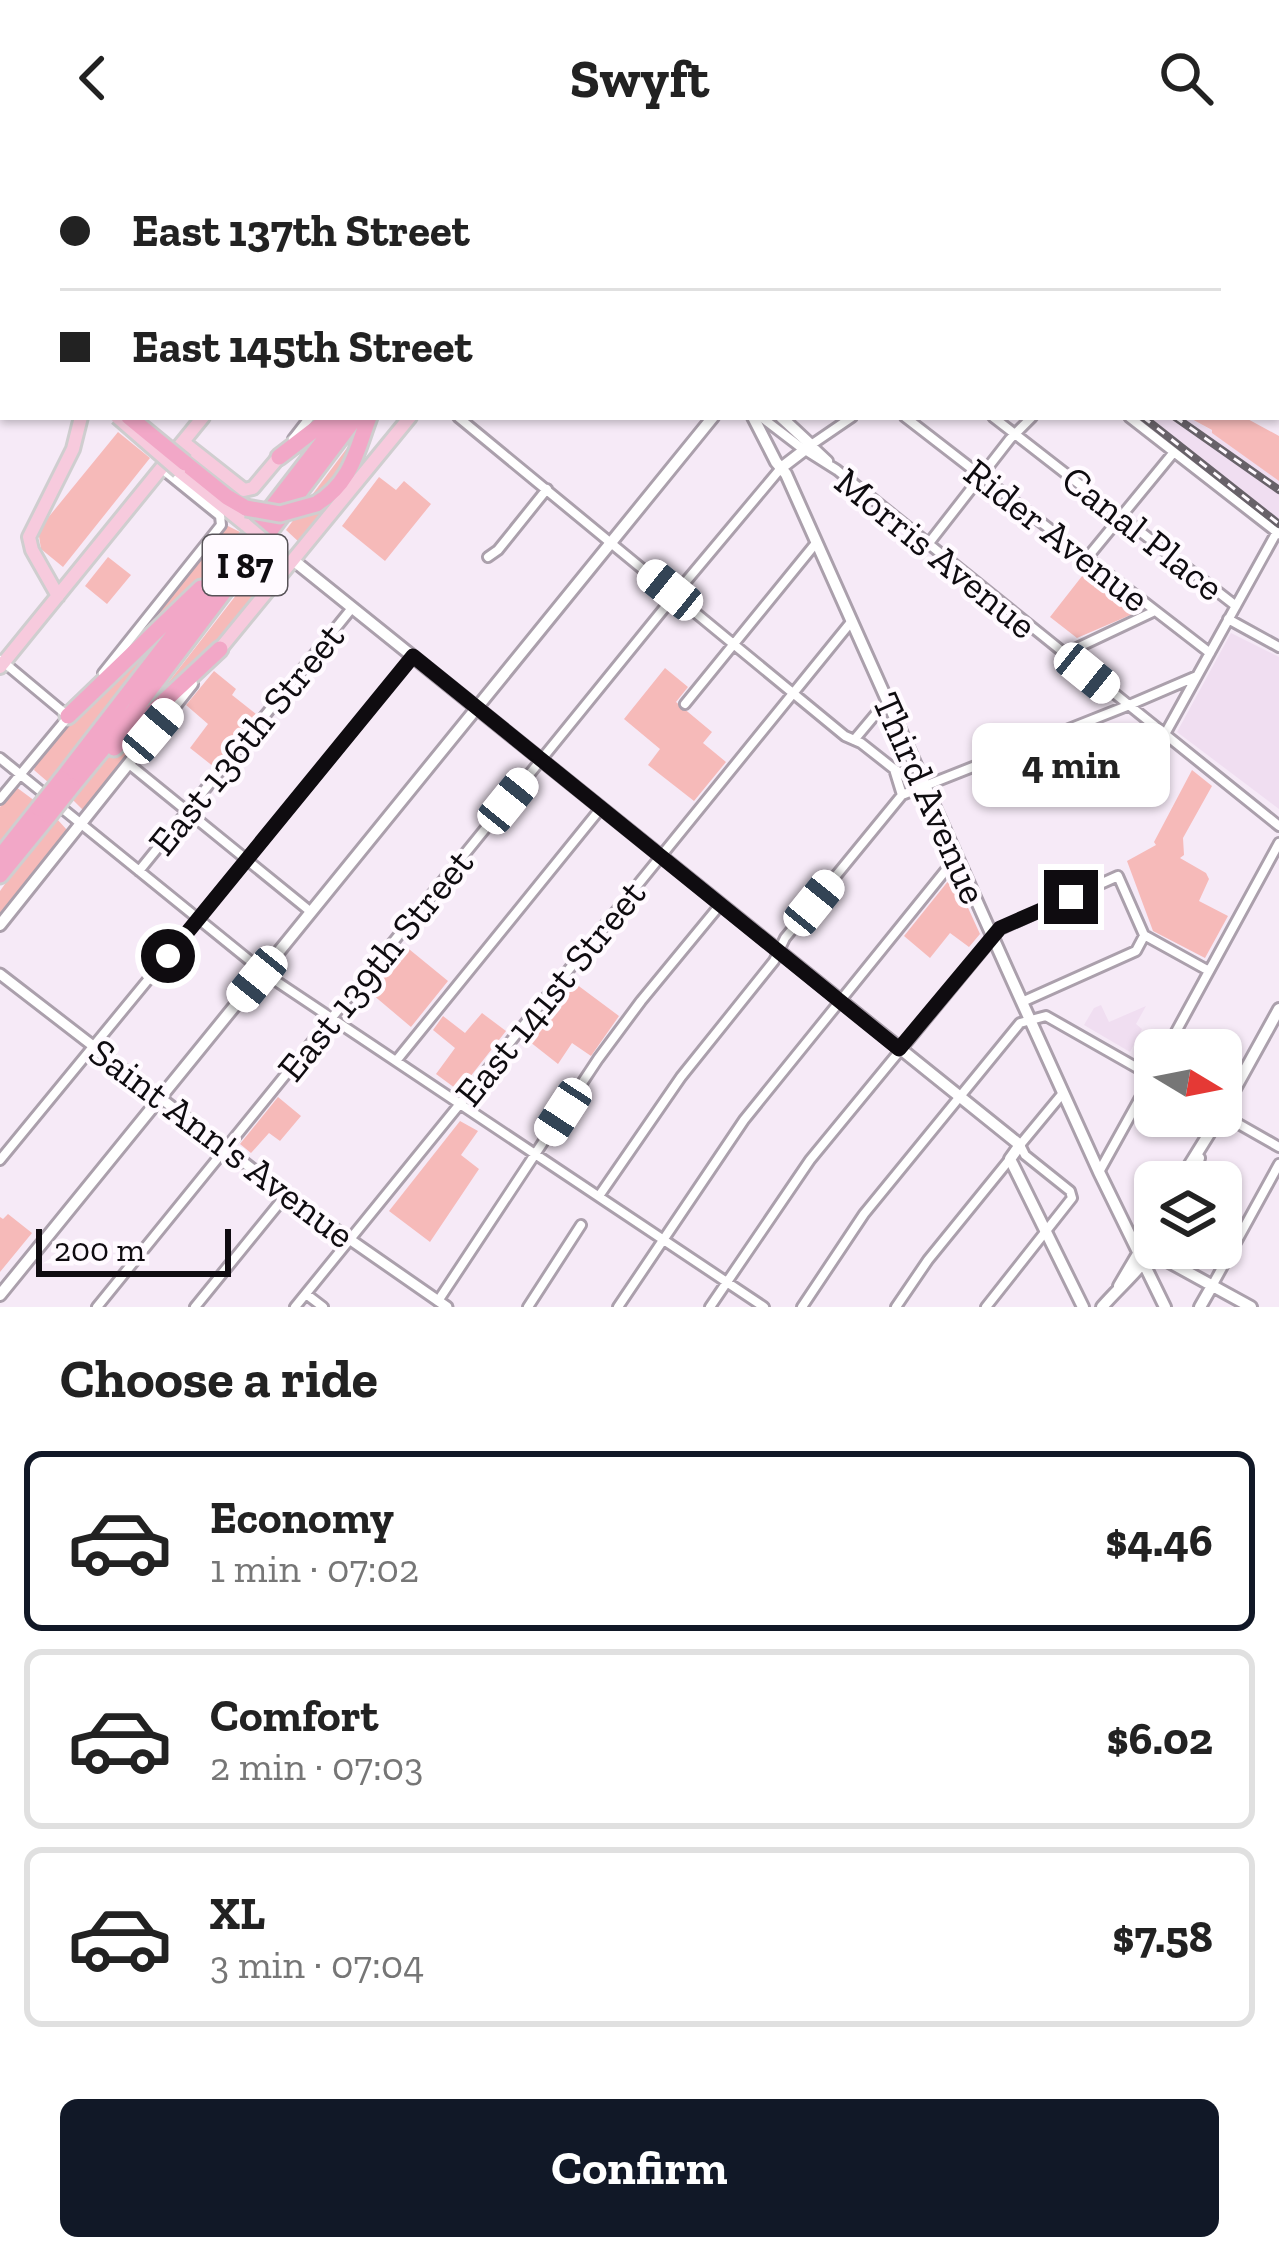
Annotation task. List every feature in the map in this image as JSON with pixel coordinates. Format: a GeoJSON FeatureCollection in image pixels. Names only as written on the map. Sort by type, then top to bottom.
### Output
{"type":"FeatureCollection","features":[{"type":"Feature","properties":{"kind":"highway"},"geometry":{"type":"LineString","coordinates":[[127,420],[246,517],[316,504],[334,492],[349,473],[371,420]]}},
{"type":"Feature","properties":{"kind":"highway"},"geometry":{"type":"LineString","coordinates":[[279,457],[327,420]]}},
{"type":"Feature","properties":{"kind":"highway","name":"I 87"},"geometry":{"type":"LineString","coordinates":[[0,875],[340,420]]}},
{"type":"Feature","properties":{"kind":"highway","name":"I 87"},"geometry":{"type":"LineString","coordinates":[[67,783],[133,712],[354,420]]}},
{"type":"Feature","properties":{"kind":"highway"},"geometry":{"type":"LineString","coordinates":[[358,480],[371,420]]}},
{"type":"Feature","properties":{"kind":"highway"},"geometry":{"type":"LineString","coordinates":[[68,716],[242,548]]}},
{"type":"Feature","properties":{"kind":"highway"},"geometry":{"type":"LineString","coordinates":[[67,783],[220,650]]}},
{"type":"Feature","properties":{"kind":"highway","name":"I 87"},"geometry":{"type":"LineString","coordinates":[[24,826],[44,811]]}},
{"type":"Feature","properties":{"kind":"highway"},"geometry":{"type":"LineString","coordinates":[[0,848],[24,826]]}},
{"type":"Feature","properties":{"kind":"highway"},"geometry":{"type":"LineString","coordinates":[[0,857],[24,826]]}},
{"type":"Feature","properties":{"kind":"main road"},"geometry":{"type":"LineString","coordinates":[[58,596],[29,537],[73,448],[80,420]]}},
{"type":"Feature","properties":{"kind":"main road"},"geometry":{"type":"LineString","coordinates":[[1,663],[161,469],[178,464],[183,442],[201,420]]}},
{"type":"Feature","properties":{"kind":"main road"},"geometry":{"type":"LineString","coordinates":[[0,925],[408,420]]}},
{"type":"Feature","properties":{"kind":"main road"},"geometry":{"type":"LineString","coordinates":[[0,1294],[710,420]]}},
{"type":"Feature","properties":{"kind":"main road","name":"Third Avenue"},"geometry":{"type":"LineString","coordinates":[[758,420],[1099,1172],[1134,1233]]}},
{"type":"Feature","properties":{"kind":"main road","name":"Morris Avenue"},"geometry":{"type":"LineString","coordinates":[[784,420],[808,448]]}},
{"type":"Feature","properties":{"kind":"main road"},"geometry":{"type":"LineString","coordinates":[[183,442],[248,490],[279,457]]}},
{"type":"Feature","properties":{"kind":"main road","name":"East 139th Street"},"geometry":{"type":"LineString","coordinates":[[782,468],[808,448]]}},
{"type":"Feature","properties":{"kind":"main road"},"geometry":{"type":"LineString","coordinates":[[246,517],[273,548],[353,607],[1020,1145],[1010,1159],[1083,1307]]}},
{"type":"Feature","properties":{"kind":"main road"},"geometry":{"type":"LineString","coordinates":[[1242,1076],[1279,1009]]}},
{"type":"Feature","properties":{"kind":"main road"},"geometry":{"type":"LineString","coordinates":[[1194,1161],[1209,1137]]}},
{"type":"Feature","properties":{"kind":"main road"},"geometry":{"type":"LineString","coordinates":[[1197,1161],[1202,1149]]}},
{"type":"Feature","properties":{"kind":"main road"},"geometry":{"type":"LineString","coordinates":[[1102,1307],[1134,1267]]}},
{"type":"Feature","properties":{"kind":"main road","name":"Third Avenue"},"geometry":{"type":"LineString","coordinates":[[1151,1269],[1165,1307]]}},
{"type":"Feature","properties":{"kind":"main road"},"geometry":{"type":"LineString","coordinates":[[1178,1269],[1251,1307]]}},
{"type":"Feature","properties":{"kind":"main road"},"geometry":{"type":"LineString","coordinates":[[1200,1307],[1212,1286]]}},
{"type":"Feature","properties":{"kind":"street"},"geometry":{"type":"LineString","coordinates":[[279,457],[308,420]]}},
{"type":"Feature","properties":{"kind":"street"},"geometry":{"type":"LineString","coordinates":[[462,420],[845,736],[925,786]]}},
{"type":"Feature","properties":{"kind":"street","name":"Morris Avenue"},"geometry":{"type":"LineString","coordinates":[[762,420],[837,470],[1279,826]]}},
{"type":"Feature","properties":{"kind":"street","name":"East 139th Street"},"geometry":{"type":"LineString","coordinates":[[808,448],[848,420]]}},
{"type":"Feature","properties":{"kind":"street","name":"Rider Avenue"},"geometry":{"type":"LineString","coordinates":[[909,420],[1210,653]]}},
{"type":"Feature","properties":{"kind":"street","name":"Canal Place"},"geometry":{"type":"LineString","coordinates":[[997,420],[1236,606]]}},
{"type":"Feature","properties":{"kind":"street"},"geometry":{"type":"LineString","coordinates":[[929,543],[1030,420]]}},
{"type":"Feature","properties":{"kind":"street"},"geometry":{"type":"LineString","coordinates":[[1133,420],[1278,532],[1165,734]]}},
{"type":"Feature","properties":{"kind":"street"},"geometry":{"type":"LineString","coordinates":[[1087,558],[1174,452]]}},
{"type":"Feature","properties":{"kind":"street","name":"East 139th Street"},"geometry":{"type":"LineString","coordinates":[[97,1307],[782,468]]}},
{"type":"Feature","properties":{"kind":"street"},"geometry":{"type":"LineString","coordinates":[[0,799],[222,523],[220,516],[161,469]]}},
{"type":"Feature","properties":{"kind":"street"},"geometry":{"type":"LineString","coordinates":[[488,557],[547,489]]}},
{"type":"Feature","properties":{"kind":"street"},"geometry":{"type":"LineString","coordinates":[[685,704],[816,543]]}},
{"type":"Feature","properties":{"kind":"street","name":"East 136th Street"},"geometry":{"type":"LineString","coordinates":[[139,872],[353,607]]}},
{"type":"Feature","properties":{"kind":"street"},"geometry":{"type":"LineString","coordinates":[[1064,654],[1155,611]]}},
{"type":"Feature","properties":{"kind":"street","name":"Canal Place"},"geometry":{"type":"LineString","coordinates":[[1228,619],[1279,647]]}},
{"type":"Feature","properties":{"kind":"street","name":"East 141st Street"},"geometry":{"type":"LineString","coordinates":[[295,1307],[851,622]]}},
{"type":"Feature","properties":{"kind":"street"},"geometry":{"type":"LineString","coordinates":[[0,1160],[413,656]]}},
{"type":"Feature","properties":{"kind":"street"},"geometry":{"type":"LineString","coordinates":[[1,663],[68,716]]}},
{"type":"Feature","properties":{"kind":"street"},"geometry":{"type":"LineString","coordinates":[[599,1196],[681,1078],[774,961],[785,938],[902,795],[1197,676]]}},
{"type":"Feature","properties":{"kind":"street"},"geometry":{"type":"LineString","coordinates":[[854,740],[880,709],[889,706]]}},
{"type":"Feature","properties":{"kind":"street"},"geometry":{"type":"LineString","coordinates":[[0,758],[263,971],[764,1307]]}},
{"type":"Feature","properties":{"kind":"street"},"geometry":{"type":"LineString","coordinates":[[128,763],[311,912]]}},
{"type":"Feature","properties":{"kind":"street"},"geometry":{"type":"LineString","coordinates":[[894,770],[902,795]]}},
{"type":"Feature","properties":{"kind":"street"},"geometry":{"type":"LineString","coordinates":[[396,1061],[602,807]]}},
{"type":"Feature","properties":{"kind":"street"},"geometry":{"type":"LineString","coordinates":[[1177,1029],[1279,843]]}},
{"type":"Feature","properties":{"kind":"street"},"geometry":{"type":"LineString","coordinates":[[618,1307],[735,1132],[958,860]]}},
{"type":"Feature","properties":{"kind":"street"},"geometry":{"type":"LineString","coordinates":[[710,1307],[810,1160],[1000,928],[1118,876],[1144,935],[1209,971]]}},
{"type":"Feature","properties":{"kind":"street"},"geometry":{"type":"LineString","coordinates":[[442,1304],[619,1029],[721,904]]}},
{"type":"Feature","properties":{"kind":"street"},"geometry":{"type":"LineString","coordinates":[[1022,1002],[1136,951],[1144,935]]}},
{"type":"Feature","properties":{"kind":"street","name":"Saint Ann's Avenue"},"geometry":{"type":"LineString","coordinates":[[0,974],[286,1195],[442,1304]]}},
{"type":"Feature","properties":{"kind":"street"},"geometry":{"type":"LineString","coordinates":[[802,1307],[864,1214],[1020,1022],[1046,1016],[1134,1064]]}},
{"type":"Feature","properties":{"kind":"street"},"geometry":{"type":"LineString","coordinates":[[986,1307],[1071,1202],[1070,1191],[1025,1155],[1020,1145],[1063,1094]]}},
{"type":"Feature","properties":{"kind":"street"},"geometry":{"type":"LineString","coordinates":[[1099,1172],[1134,1110]]}},
{"type":"Feature","properties":{"kind":"street"},"geometry":{"type":"LineString","coordinates":[[1242,1126],[1279,1147]]}},
{"type":"Feature","properties":{"kind":"street"},"geometry":{"type":"LineString","coordinates":[[896,1307],[923,1265],[1010,1159]]}},
{"type":"Feature","properties":{"kind":"street"},"geometry":{"type":"LineString","coordinates":[[1212,1286],[1279,1164]]}},
{"type":"Feature","properties":{"kind":"street"},"geometry":{"type":"LineString","coordinates":[[195,1307],[286,1195]]}},
{"type":"Feature","properties":{"kind":"street"},"geometry":{"type":"LineString","coordinates":[[528,1307],[581,1225]]}},
{"type":"Feature","properties":{"kind":"street"},"geometry":{"type":"LineString","coordinates":[[306,1294],[323,1307]]}},
{"type":"Feature","properties":{"kind":"shaded area"},"geometry":{"type":"Polygon","coordinates":[[[1145,420],[1193,420],[1274,477],[1279,481],[1279,525],[1145,420]]]}},
{"type":"Feature","properties":{"kind":"shaded area"},"geometry":{"type":"Polygon","coordinates":[[[1194,420],[1250,420],[1279,436],[1279,481],[1212,433],[1194,420]]]}},
{"type":"Feature","properties":{"kind":"shaded area"},"geometry":{"type":"Polygon","coordinates":[[[118,432],[150,458],[63,567],[41,549],[38,530],[118,432]]]}},
{"type":"Feature","properties":{"kind":"shaded area"},"geometry":{"type":"Polygon","coordinates":[[[353,440],[331,505],[300,543],[286,530],[353,440]]]}},
{"type":"Feature","properties":{"kind":"shaded area"},"geometry":{"type":"Polygon","coordinates":[[[379,477],[396,490],[404,481],[431,504],[385,561],[342,526],[379,477]]]}},
{"type":"Feature","properties":{"kind":"shaded area"},"geometry":{"type":"Polygon","coordinates":[[[226,525],[242,533],[222,560],[115,666],[225,530],[226,525]]]}},
{"type":"Feature","properties":{"kind":"shaded area"},"geometry":{"type":"Polygon","coordinates":[[[268,554],[282,566],[201,665],[143,715],[268,554]]]}},
{"type":"Feature","properties":{"kind":"shaded area"},"geometry":{"type":"Polygon","coordinates":[[[108,557],[131,575],[107,604],[85,586],[108,557]]]}},
{"type":"Feature","properties":{"kind":"shaded area"},"geometry":{"type":"Polygon","coordinates":[[[1086,571],[1135,613],[1077,638],[1050,617],[1086,571]]]}},
{"type":"Feature","properties":{"kind":"shaded area"},"geometry":{"type":"Polygon","coordinates":[[[177,619],[49,783],[34,770],[37,762],[72,721],[177,619]]]}},
{"type":"Feature","properties":{"kind":"shaded area"},"geometry":{"type":"Polygon","coordinates":[[[1231,633],[1279,657],[1279,809],[1177,732],[1231,633]]]}},
{"type":"Feature","properties":{"kind":"shaded area"},"geometry":{"type":"Polygon","coordinates":[[[665,668],[688,687],[676,702],[712,732],[703,743],[726,762],[694,801],[648,765],[660,749],[624,719],[665,668]]]}},
{"type":"Feature","properties":{"kind":"shaded area"},"geometry":{"type":"Polygon","coordinates":[[[214,671],[236,689],[232,695],[256,714],[214,767],[190,748],[208,724],[186,705],[214,671]]]}},
{"type":"Feature","properties":{"kind":"shaded area"},"geometry":{"type":"Polygon","coordinates":[[[172,702],[83,810],[73,800],[91,775],[172,702]]]}},
{"type":"Feature","properties":{"kind":"shaded area"},"geometry":{"type":"Polygon","coordinates":[[[1192,770],[1212,786],[1183,838],[1180,858],[1209,879],[1199,901],[1228,916],[1205,958],[1153,931],[1127,861],[1156,845],[1192,770]]]}},
{"type":"Feature","properties":{"kind":"shaded area"},"geometry":{"type":"Polygon","coordinates":[[[16,787],[35,801],[0,841],[0,807],[16,787]]]}},
{"type":"Feature","properties":{"kind":"shaded area"},"geometry":{"type":"Polygon","coordinates":[[[57,819],[67,830],[0,913],[0,891],[57,819]]]}},
{"type":"Feature","properties":{"kind":"shaded area"},"geometry":{"type":"Polygon","coordinates":[[[953,875],[980,934],[969,947],[950,933],[930,958],[904,936],[953,875]]]}},
{"type":"Feature","properties":{"kind":"shaded area"},"geometry":{"type":"Polygon","coordinates":[[[404,945],[448,981],[411,1027],[366,989],[404,945]]]}},
{"type":"Feature","properties":{"kind":"shaded area"},"geometry":{"type":"Polygon","coordinates":[[[572,981],[619,1016],[591,1056],[572,1043],[558,1064],[525,1038],[572,981]]]}},
{"type":"Feature","properties":{"kind":"shaded area"},"geometry":{"type":"Polygon","coordinates":[[[1101,1005],[1109,1022],[1146,1006],[1136,1024],[1142,1029],[1134,1029],[1130,1052],[1084,1025],[1101,1005]]]}},
{"type":"Feature","properties":{"kind":"shaded area"},"geometry":{"type":"Polygon","coordinates":[[[482,1013],[506,1031],[459,1091],[436,1074],[455,1048],[433,1030],[443,1016],[465,1033],[482,1013]]]}},
{"type":"Feature","properties":{"kind":"shaded area"},"geometry":{"type":"Polygon","coordinates":[[[278,1097],[301,1116],[280,1141],[269,1133],[251,1153],[240,1144],[278,1097]]]}},
{"type":"Feature","properties":{"kind":"shaded area"},"geometry":{"type":"Polygon","coordinates":[[[460,1121],[478,1131],[461,1155],[479,1169],[430,1242],[389,1211],[460,1121]]]}},
{"type":"Feature","properties":{"kind":"shaded area"},"geometry":{"type":"Polygon","coordinates":[[[8,1214],[32,1233],[0,1272],[0,1217],[8,1214]]]}},
{"type":"Feature","properties":{"kind":"railway"},"geometry":{"type":"LineString","coordinates":[[1147,420],[1279,524]]}},
{"type":"Feature","properties":{"kind":"railway"},"geometry":{"type":"LineString","coordinates":[[1179,420],[1279,490]]}},
{"type":"Feature","properties":{"kind":"route"},"geometry":{"type":"LineString","coordinates":[[168,956],[413,656],[899,1049],[1000,928],[1071,897]]}}]}
